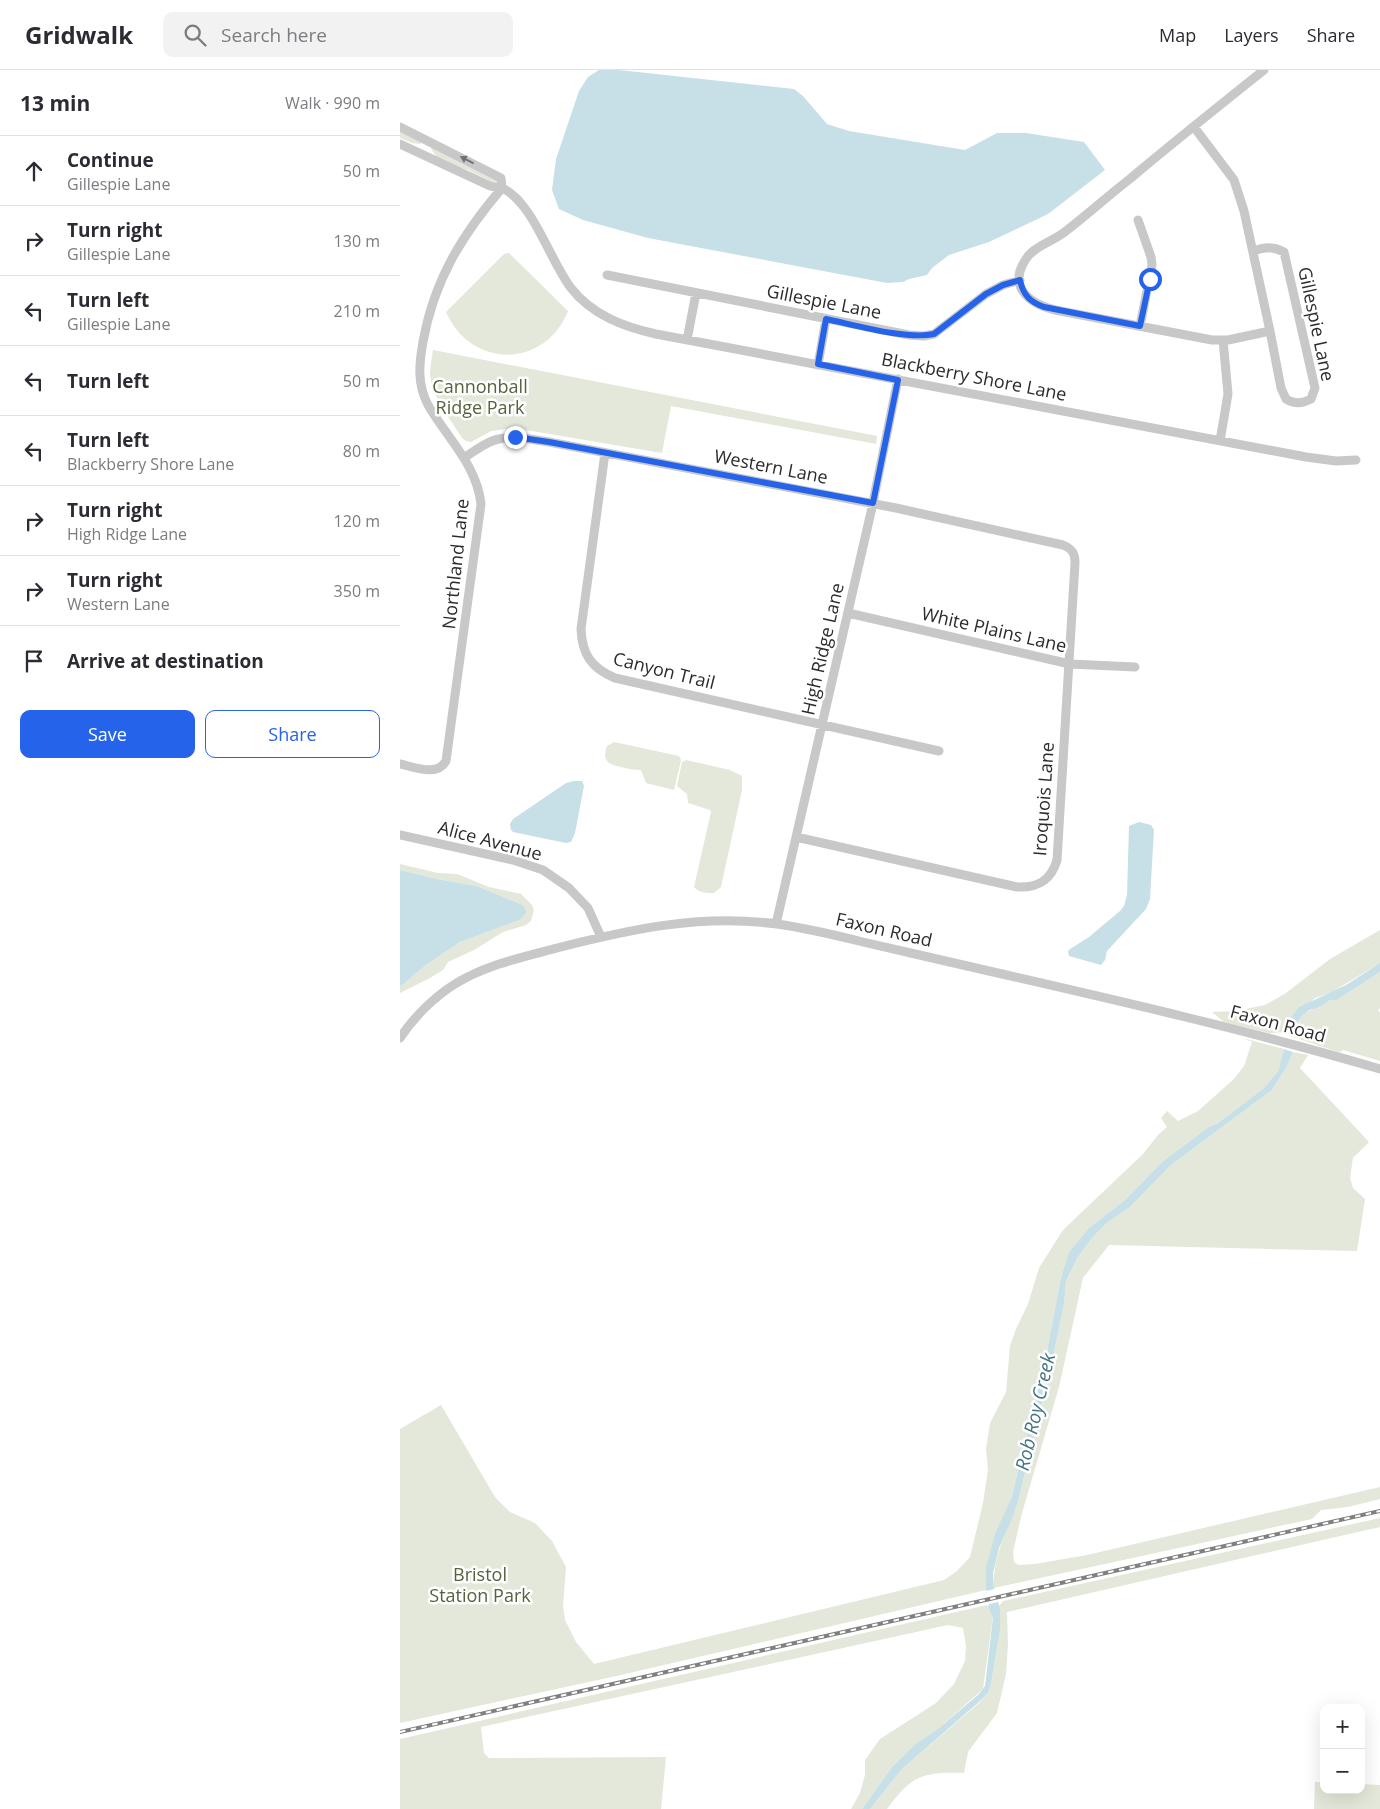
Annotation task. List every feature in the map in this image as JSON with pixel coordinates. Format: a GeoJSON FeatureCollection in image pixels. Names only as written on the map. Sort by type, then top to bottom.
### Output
{"type":"FeatureCollection","features":[{"type":"Feature","properties":{"kind":"street"},"geometry":{"type":"LineString","coordinates":[[1264,70],[1065,233],[1026,258],[1021,269],[1020,280],[1026,296],[1044,307],[1212,340],[1223,340],[1270,331]]}},
{"type":"Feature","properties":{"kind":"street","name":"Blackberry Shore Lane"},"geometry":{"type":"LineString","coordinates":[[400,127],[501,178],[502,188]]}},
{"type":"Feature","properties":{"kind":"street","name":"Gillespie Lane"},"geometry":{"type":"LineString","coordinates":[[1194,127],[1234,180],[1244,211],[1252,251],[1270,331],[1281,388],[1286,399],[1294,403],[1303,403],[1311,399],[1315,388],[1284,252],[1276,248],[1267,247],[1252,251]]}},
{"type":"Feature","properties":{"kind":"street","name":"Blackberry Shore Lane"},"geometry":{"type":"LineString","coordinates":[[400,144],[490,186],[502,188],[516,198],[527,212],[571,288],[606,318],[630,328],[1220,441],[1329,460],[1356,460]]}},
{"type":"Feature","properties":{"kind":"street","name":"Northland Lane"},"geometry":{"type":"LineString","coordinates":[[400,764],[426,770],[436,770],[444,765],[448,756],[481,504],[476,480],[464,458],[429,405],[420,383],[419,365],[427,322],[436,290],[468,231],[502,188]]}},
{"type":"Feature","properties":{"kind":"street"},"geometry":{"type":"LineString","coordinates":[[1138,220],[1152,257],[1140,326]]}},
{"type":"Feature","properties":{"kind":"street","name":"Gillespie Lane"},"geometry":{"type":"LineString","coordinates":[[607,275],[909,335],[924,336],[934,334],[996,288],[1020,280]]}},
{"type":"Feature","properties":{"kind":"street"},"geometry":{"type":"LineString","coordinates":[[687,340],[696,293]]}},
{"type":"Feature","properties":{"kind":"street"},"geometry":{"type":"LineString","coordinates":[[818,364],[826,319]]}},
{"type":"Feature","properties":{"kind":"street"},"geometry":{"type":"LineString","coordinates":[[1220,441],[1228,394],[1223,340]]}},
{"type":"Feature","properties":{"kind":"street","name":"High Ridge Lane"},"geometry":{"type":"LineString","coordinates":[[776,924],[873,503],[898,380]]}},
{"type":"Feature","properties":{"kind":"street","name":"Western Lane"},"geometry":{"type":"LineString","coordinates":[[464,458],[492,441],[515,437],[549,442],[873,503],[1063,545],[1072,551]]}},
{"type":"Feature","properties":{"kind":"street","name":"Canyon Trail"},"geometry":{"type":"LineString","coordinates":[[605,453],[581,628],[581,641],[585,654],[595,667],[615,678],[939,751]]}},
{"type":"Feature","properties":{"kind":"street","name":"Iroquois Lane"},"geometry":{"type":"LineString","coordinates":[[796,837],[1017,887],[1031,887],[1045,882],[1052,873],[1057,860],[1076,563],[1072,551]]}},
{"type":"Feature","properties":{"kind":"street","name":"White Plains Lane"},"geometry":{"type":"LineString","coordinates":[[848,613],[1070,664],[1135,667]]}},
{"type":"Feature","properties":{"kind":"street","name":"Alice Avenue"},"geometry":{"type":"LineString","coordinates":[[400,835],[513,860],[543,870],[569,888],[588,908],[601,937]]}},
{"type":"Feature","properties":{"kind":"street","name":"Faxon Road"},"geometry":{"type":"LineString","coordinates":[[400,1038],[428,1005],[455,984],[488,968],[528,955],[652,926],[712,921],[776,924],[843,937],[1128,1003],[1300,1046],[1380,1069]]}},
{"type":"Feature","properties":{"kind":"green space"},"geometry":{"type":"Polygon","coordinates":[[[400,132],[421,142],[421,144],[412,143],[400,138],[400,132]]]}},
{"type":"Feature","properties":{"kind":"green space"},"geometry":{"type":"Polygon","coordinates":[[[432,147],[497,179],[498,182],[492,182],[468,170],[446,163],[436,156],[431,149],[432,147]]]}},
{"type":"Feature","properties":{"kind":"green space"},"geometry":{"type":"Polygon","coordinates":[[[509,253],[568,311],[557,330],[543,344],[526,352],[508,355],[490,352],[472,344],[457,331],[446,312],[504,254],[509,253]]]}},
{"type":"Feature","properties":{"kind":"green space","name":"Cannonball Ridge Park"},"geometry":{"type":"Polygon","coordinates":[[[433,350],[877,436],[876,444],[671,406],[662,453],[514,428],[491,431],[471,442],[466,441],[447,415],[431,383],[430,374],[433,350]]]}},
{"type":"Feature","properties":{"kind":"green space"},"geometry":{"type":"Polygon","coordinates":[[[614,742],[679,756],[681,760],[674,790],[646,783],[641,770],[633,770],[609,763],[605,755],[607,746],[614,742]]]}},
{"type":"Feature","properties":{"kind":"green space"},"geometry":{"type":"Polygon","coordinates":[[[686,760],[730,770],[742,776],[742,790],[721,887],[714,893],[701,892],[694,887],[711,812],[688,803],[687,794],[677,786],[682,762],[686,760]]]}},
{"type":"Feature","properties":{"kind":"green space"},"geometry":{"type":"Polygon","coordinates":[[[400,864],[438,873],[457,874],[489,887],[521,894],[532,905],[534,910],[531,921],[526,925],[503,932],[474,950],[448,962],[443,970],[400,993],[400,987],[426,965],[460,942],[517,921],[523,905],[477,886],[400,870],[400,864]]]}},
{"type":"Feature","properties":{"kind":"green space"},"geometry":{"type":"Polygon","coordinates":[[[1380,930],[1380,963],[1332,992],[1315,998],[1289,1021],[1287,1032],[1269,1033],[1224,1022],[1212,1012],[1236,1011],[1265,1005],[1286,993],[1330,959],[1380,930]]]}},
{"type":"Feature","properties":{"kind":"green space"},"geometry":{"type":"Polygon","coordinates":[[[1380,972],[1380,1008],[1378,1011],[1380,1012],[1380,1061],[1343,1050],[1338,1052],[1293,1037],[1299,1021],[1305,1013],[1320,1008],[1330,1000],[1337,1000],[1380,972]]]}},
{"type":"Feature","properties":{"kind":"green space","name":"Bristol Station Park"},"geometry":{"type":"Polygon","coordinates":[[[1242,1038],[1284,1049],[1278,1071],[1264,1088],[1162,1162],[1125,1200],[1089,1228],[1069,1252],[1061,1277],[1044,1367],[1011,1499],[986,1578],[986,1590],[621,1675],[400,1723],[400,1429],[441,1405],[495,1497],[510,1512],[535,1523],[552,1541],[566,1567],[563,1606],[565,1620],[576,1642],[594,1664],[944,1580],[957,1571],[970,1557],[983,1503],[988,1470],[986,1449],[990,1423],[1006,1392],[1010,1346],[1028,1304],[1039,1268],[1063,1230],[1143,1154],[1167,1127],[1161,1118],[1167,1111],[1178,1121],[1198,1111],[1234,1079],[1244,1066],[1252,1042],[1242,1038]]]}},
{"type":"Feature","properties":{"kind":"green space"},"geometry":{"type":"Polygon","coordinates":[[[1293,1052],[1308,1055],[1300,1068],[1369,1142],[1353,1158],[1350,1178],[1353,1188],[1365,1199],[1357,1251],[1109,1245],[1083,1278],[1059,1387],[1022,1513],[1013,1552],[1014,1562],[1019,1565],[1035,1564],[1087,1555],[1380,1487],[1380,1499],[1348,1507],[1321,1510],[1312,1519],[994,1588],[998,1554],[1018,1501],[1052,1362],[1064,1304],[1066,1281],[1078,1257],[1092,1238],[1108,1222],[1130,1207],[1171,1165],[1272,1090],[1286,1068],[1293,1052]]]}},
{"type":"Feature","properties":{"kind":"green space"},"geometry":{"type":"Polygon","coordinates":[[[1380,1518],[1380,1527],[1007,1612],[1008,1644],[1006,1674],[997,1713],[968,1752],[964,1773],[938,1773],[919,1778],[911,1782],[887,1809],[870,1809],[902,1769],[979,1703],[988,1693],[1000,1631],[999,1606],[1003,1601],[1380,1518]]]}},
{"type":"Feature","properties":{"kind":"green space"},"geometry":{"type":"Polygon","coordinates":[[[987,1605],[993,1617],[983,1689],[939,1728],[914,1745],[892,1767],[862,1809],[851,1809],[860,1793],[865,1775],[865,1760],[880,1739],[936,1703],[954,1684],[965,1661],[966,1646],[963,1628],[948,1625],[481,1727],[484,1753],[489,1758],[666,1757],[661,1809],[400,1809],[400,1739],[987,1605]]]}},
{"type":"Feature","properties":{"kind":"green space"},"geometry":{"type":"Polygon","coordinates":[[[1315,1782],[1320,1782],[1320,1794],[1365,1794],[1365,1784],[1380,1785],[1380,1809],[1314,1809],[1315,1782]]]}},
{"type":"Feature","properties":{"kind":"water"},"geometry":{"type":"Polygon","coordinates":[[[599,70],[619,70],[794,89],[803,96],[827,124],[849,131],[965,150],[997,133],[1026,133],[1084,142],[1105,170],[1048,214],[989,242],[949,255],[932,268],[927,275],[903,282],[887,283],[648,238],[583,220],[559,209],[552,190],[556,159],[579,91],[588,77],[599,70]]]}},
{"type":"Feature","properties":{"kind":"water"},"geometry":{"type":"Polygon","coordinates":[[[582,781],[584,786],[575,833],[571,842],[566,843],[511,830],[510,824],[513,819],[566,783],[582,781]]]}},
{"type":"Feature","properties":{"kind":"water"},"geometry":{"type":"Polygon","coordinates":[[[1139,822],[1151,825],[1154,830],[1150,899],[1146,909],[1107,951],[1105,960],[1101,965],[1069,956],[1068,951],[1070,949],[1089,937],[1124,906],[1127,895],[1129,826],[1139,822]]]}},
{"type":"Feature","properties":{"kind":"water"},"geometry":{"type":"Polygon","coordinates":[[[400,870],[477,886],[523,905],[526,912],[517,921],[460,942],[426,965],[400,987],[400,870]]]}},
{"type":"Feature","properties":{"kind":"water"},"geometry":{"type":"Polygon","coordinates":[[[1380,963],[1380,972],[1337,1000],[1330,1000],[1318,1008],[1309,1010],[1296,1025],[1293,1037],[1287,1032],[1289,1021],[1299,1007],[1346,985],[1380,963]]]}},
{"type":"Feature","properties":{"kind":"water","name":"Rob Roy Creek"},"geometry":{"type":"Polygon","coordinates":[[[1284,1049],[1293,1052],[1286,1068],[1272,1090],[1171,1165],[1130,1207],[1108,1222],[1092,1238],[1078,1257],[1066,1281],[1064,1304],[1052,1362],[1018,1501],[999,1548],[993,1573],[994,1588],[1000,1608],[1000,1631],[988,1693],[902,1769],[870,1809],[862,1809],[892,1767],[914,1745],[939,1728],[979,1694],[985,1686],[993,1618],[988,1607],[986,1567],[995,1534],[1011,1499],[1044,1367],[1061,1277],[1069,1252],[1089,1228],[1125,1200],[1162,1162],[1264,1088],[1278,1071],[1284,1049]]]}},
{"type":"Feature","properties":{"kind":"pier"},"geometry":{"type":"Polygon","coordinates":[[[995,1589],[998,1602],[989,1604],[986,1591],[995,1589]]]}},
{"type":"Feature","properties":{"kind":"railway"},"geometry":{"type":"LineString","coordinates":[[400,1732],[1380,1511]]}},
{"type":"Feature","properties":{"kind":"route"},"geometry":{"type":"LineString","coordinates":[[515,437],[873,503],[898,380],[818,364],[826,319],[909,335],[924,336],[934,334],[986,294],[1003,285],[1020,280],[1026,296],[1044,307],[1140,326],[1150,279]]}}]}
